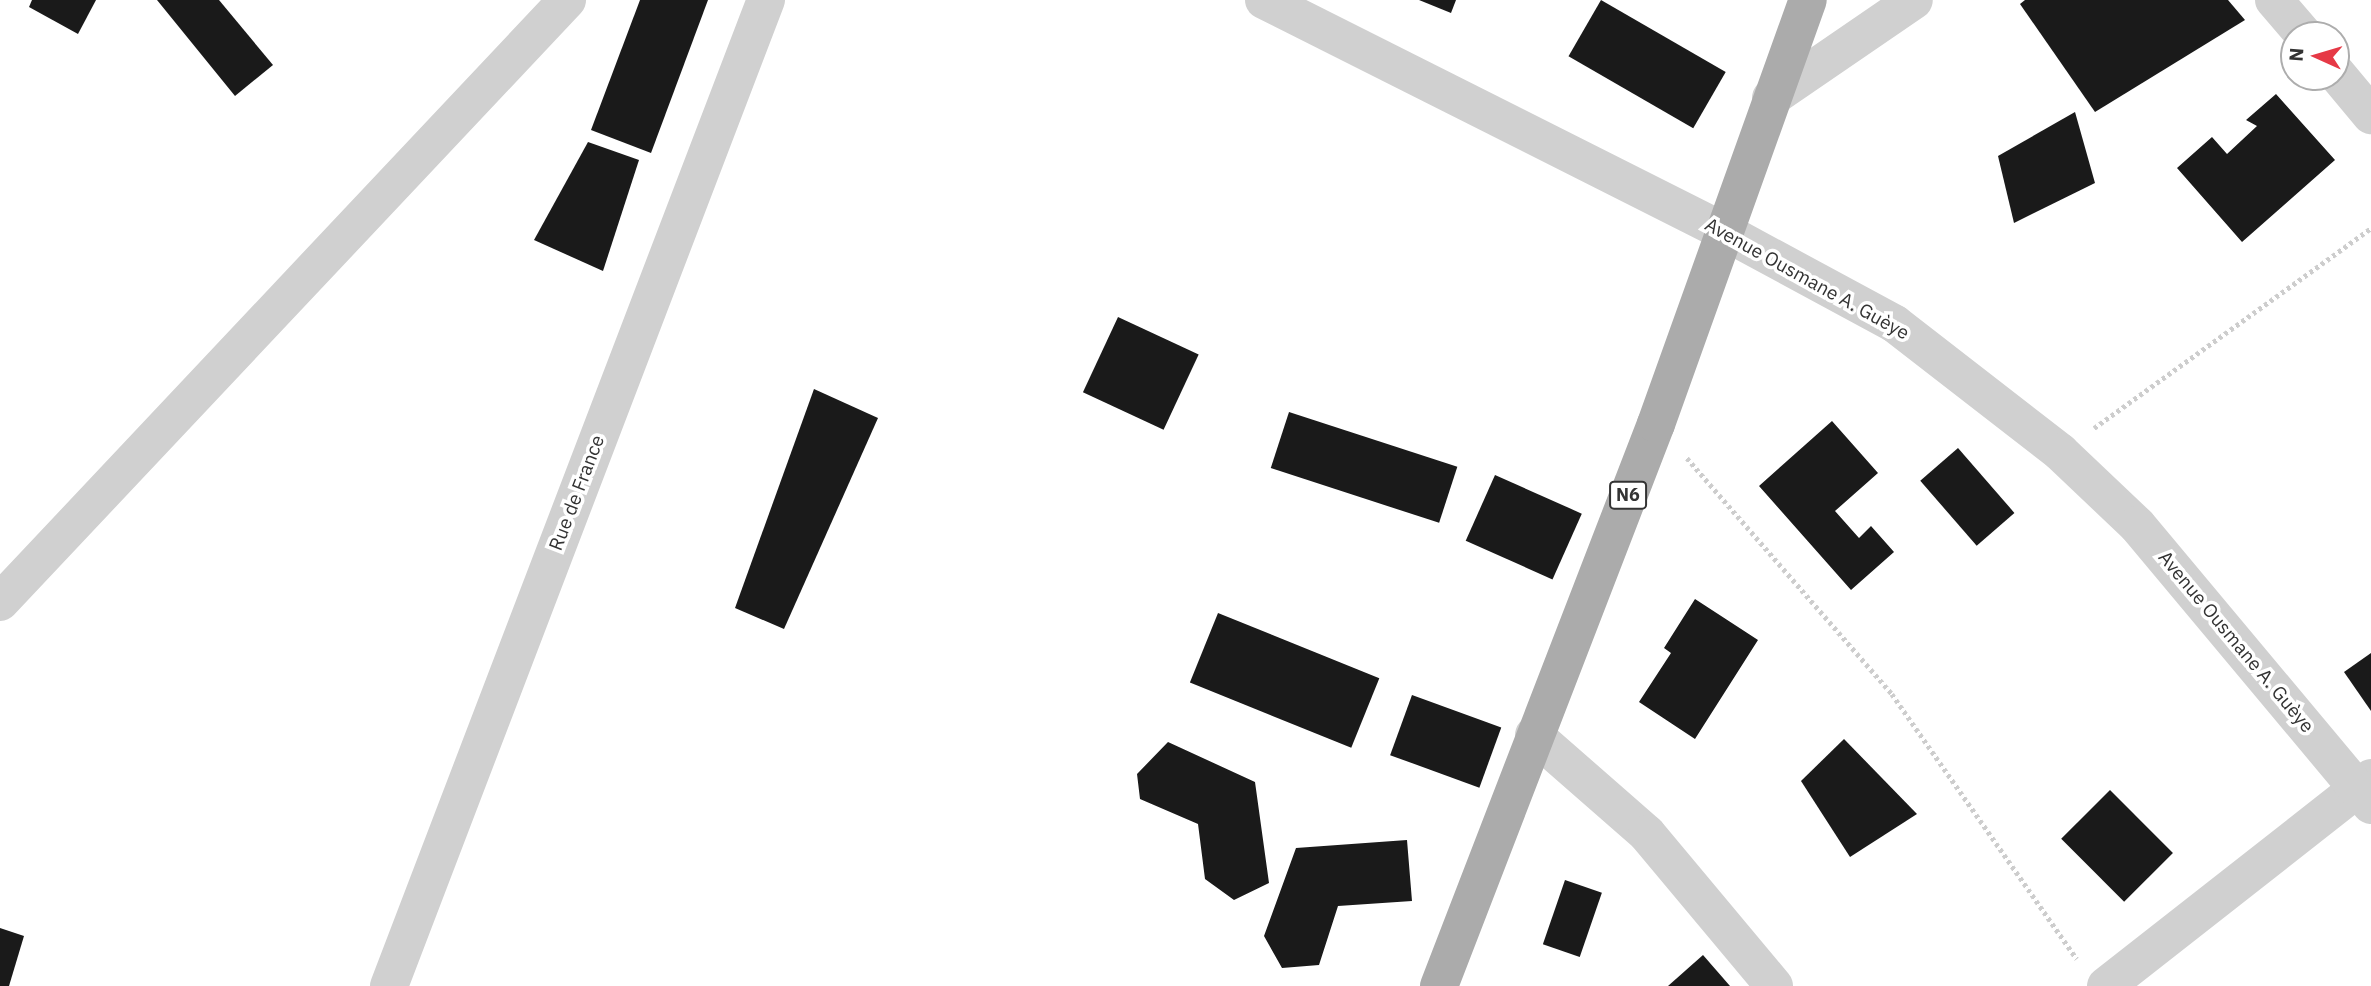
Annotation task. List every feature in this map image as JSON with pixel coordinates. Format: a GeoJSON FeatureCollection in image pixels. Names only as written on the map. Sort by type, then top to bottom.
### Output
{"type":"FeatureCollection","features":[{"type":"Feature","properties":{"kind":"main road","name":"N6"},"geometry":{"type":"LineString","coordinates":[[1439,986],[1656,424],[1808,0]]}},
{"type":"Feature","properties":{"kind":"street"},"geometry":{"type":"LineString","coordinates":[[0,602],[567,0]]}},
{"type":"Feature","properties":{"kind":"street","name":"Rue de France"},"geometry":{"type":"LineString","coordinates":[[389,986],[766,0]]}},
{"type":"Feature","properties":{"kind":"street","name":"Avenue Ousmane A. Guèye"},"geometry":{"type":"LineString","coordinates":[[1264,0],[1725,232],[1895,324],[2060,452],[2185,578],[2366,790]]}},
{"type":"Feature","properties":{"kind":"street"},"geometry":{"type":"LineString","coordinates":[[1771,98],[1913,0]]}},
{"type":"Feature","properties":{"kind":"street"},"geometry":{"type":"LineString","coordinates":[[2274,0],[2292,21]]}},
{"type":"Feature","properties":{"kind":"street"},"geometry":{"type":"LineString","coordinates":[[2350,90],[2371,115]]}},
{"type":"Feature","properties":{"kind":"street"},"geometry":{"type":"LineString","coordinates":[[1534,735],[1647,834],[1774,986]]}},
{"type":"Feature","properties":{"kind":"street"},"geometry":{"type":"LineString","coordinates":[[2093,975],[2366,790]]}},
{"type":"Feature","properties":{"kind":"path"},"geometry":{"type":"LineString","coordinates":[[2060,452],[2371,228]]}},
{"type":"Feature","properties":{"kind":"path"},"geometry":{"type":"LineString","coordinates":[[1656,424],[1892,694],[2093,975]]}},
{"type":"Feature","properties":{"kind":"building"},"geometry":{"type":"Polygon","coordinates":[[[32,0],[96,0],[78,34],[29,7],[32,0]]]}},
{"type":"Feature","properties":{"kind":"building"},"geometry":{"type":"Polygon","coordinates":[[[157,0],[219,0],[273,65],[235,96],[157,0]]]}},
{"type":"Feature","properties":{"kind":"building"},"geometry":{"type":"Polygon","coordinates":[[[640,0],[708,0],[651,153],[591,130],[640,0]]]}},
{"type":"Feature","properties":{"kind":"building"},"geometry":{"type":"Polygon","coordinates":[[[1419,0],[1456,0],[1451,13],[1419,0]]]}},
{"type":"Feature","properties":{"kind":"building"},"geometry":{"type":"Polygon","coordinates":[[[1601,0],[1726,72],[1693,128],[1568,56],[1601,0]]]}},
{"type":"Feature","properties":{"kind":"building"},"geometry":{"type":"Polygon","coordinates":[[[2025,0],[2228,0],[2245,20],[2095,112],[2020,4],[2025,0]]]}},
{"type":"Feature","properties":{"kind":"building"},"geometry":{"type":"Polygon","coordinates":[[[2276,94],[2335,160],[2242,242],[2177,168],[2212,137],[2227,154],[2257,126],[2246,120],[2276,94]]]}},
{"type":"Feature","properties":{"kind":"building"},"geometry":{"type":"Polygon","coordinates":[[[2075,112],[2095,183],[2014,223],[1998,156],[2075,112]]]}},
{"type":"Feature","properties":{"kind":"building"},"geometry":{"type":"Polygon","coordinates":[[[588,142],[639,160],[603,271],[534,240],[588,142]]]}},
{"type":"Feature","properties":{"kind":"building"},"geometry":{"type":"Polygon","coordinates":[[[1118,317],[1199,355],[1164,430],[1083,392],[1118,317]]]}},
{"type":"Feature","properties":{"kind":"building"},"geometry":{"type":"Polygon","coordinates":[[[814,389],[878,418],[784,629],[735,608],[814,389]]]}},
{"type":"Feature","properties":{"kind":"building"},"geometry":{"type":"Polygon","coordinates":[[[1289,412],[1457,467],[1439,523],[1271,468],[1289,412]]]}},
{"type":"Feature","properties":{"kind":"building"},"geometry":{"type":"Polygon","coordinates":[[[1832,421],[1878,473],[1835,511],[1859,538],[1871,526],[1894,552],[1851,590],[1759,486],[1832,421]]]}},
{"type":"Feature","properties":{"kind":"building"},"geometry":{"type":"Polygon","coordinates":[[[1958,448],[2014,513],[1977,546],[1920,481],[1958,448]]]}},
{"type":"Feature","properties":{"kind":"building"},"geometry":{"type":"Polygon","coordinates":[[[1495,475],[1582,514],[1553,579],[1466,541],[1495,475]]]}},
{"type":"Feature","properties":{"kind":"building"},"geometry":{"type":"Polygon","coordinates":[[[1695,599],[1758,640],[1695,739],[1639,702],[1671,653],[1664,648],[1695,599]]]}},
{"type":"Feature","properties":{"kind":"building"},"geometry":{"type":"Polygon","coordinates":[[[1218,613],[1379,678],[1351,748],[1190,683],[1218,613]]]}},
{"type":"Feature","properties":{"kind":"building"},"geometry":{"type":"Polygon","coordinates":[[[2371,653],[2371,711],[2344,672],[2371,653]]]}},
{"type":"Feature","properties":{"kind":"building"},"geometry":{"type":"Polygon","coordinates":[[[1412,695],[1501,727],[1479,788],[1390,755],[1412,695]]]}},
{"type":"Feature","properties":{"kind":"building"},"geometry":{"type":"Polygon","coordinates":[[[1844,739],[1917,814],[1850,857],[1801,781],[1844,739]]]}},
{"type":"Feature","properties":{"kind":"building"},"geometry":{"type":"Polygon","coordinates":[[[1168,742],[1255,782],[1269,883],[1234,900],[1205,879],[1198,824],[1140,799],[1137,774],[1168,742]]]}},
{"type":"Feature","properties":{"kind":"building"},"geometry":{"type":"Polygon","coordinates":[[[2110,790],[2173,853],[2124,902],[2061,839],[2110,790]]]}},
{"type":"Feature","properties":{"kind":"building"},"geometry":{"type":"Polygon","coordinates":[[[1407,840],[1412,901],[1338,906],[1319,965],[1282,968],[1264,936],[1296,848],[1407,840]]]}},
{"type":"Feature","properties":{"kind":"building"},"geometry":{"type":"Polygon","coordinates":[[[1565,880],[1602,893],[1580,957],[1543,944],[1565,880]]]}},
{"type":"Feature","properties":{"kind":"building"},"geometry":{"type":"Polygon","coordinates":[[[0,928],[24,936],[9,986],[0,986],[0,928]]]}},
{"type":"Feature","properties":{"kind":"building"},"geometry":{"type":"Polygon","coordinates":[[[1703,955],[1730,986],[1668,986],[1703,955]]]}}]}
